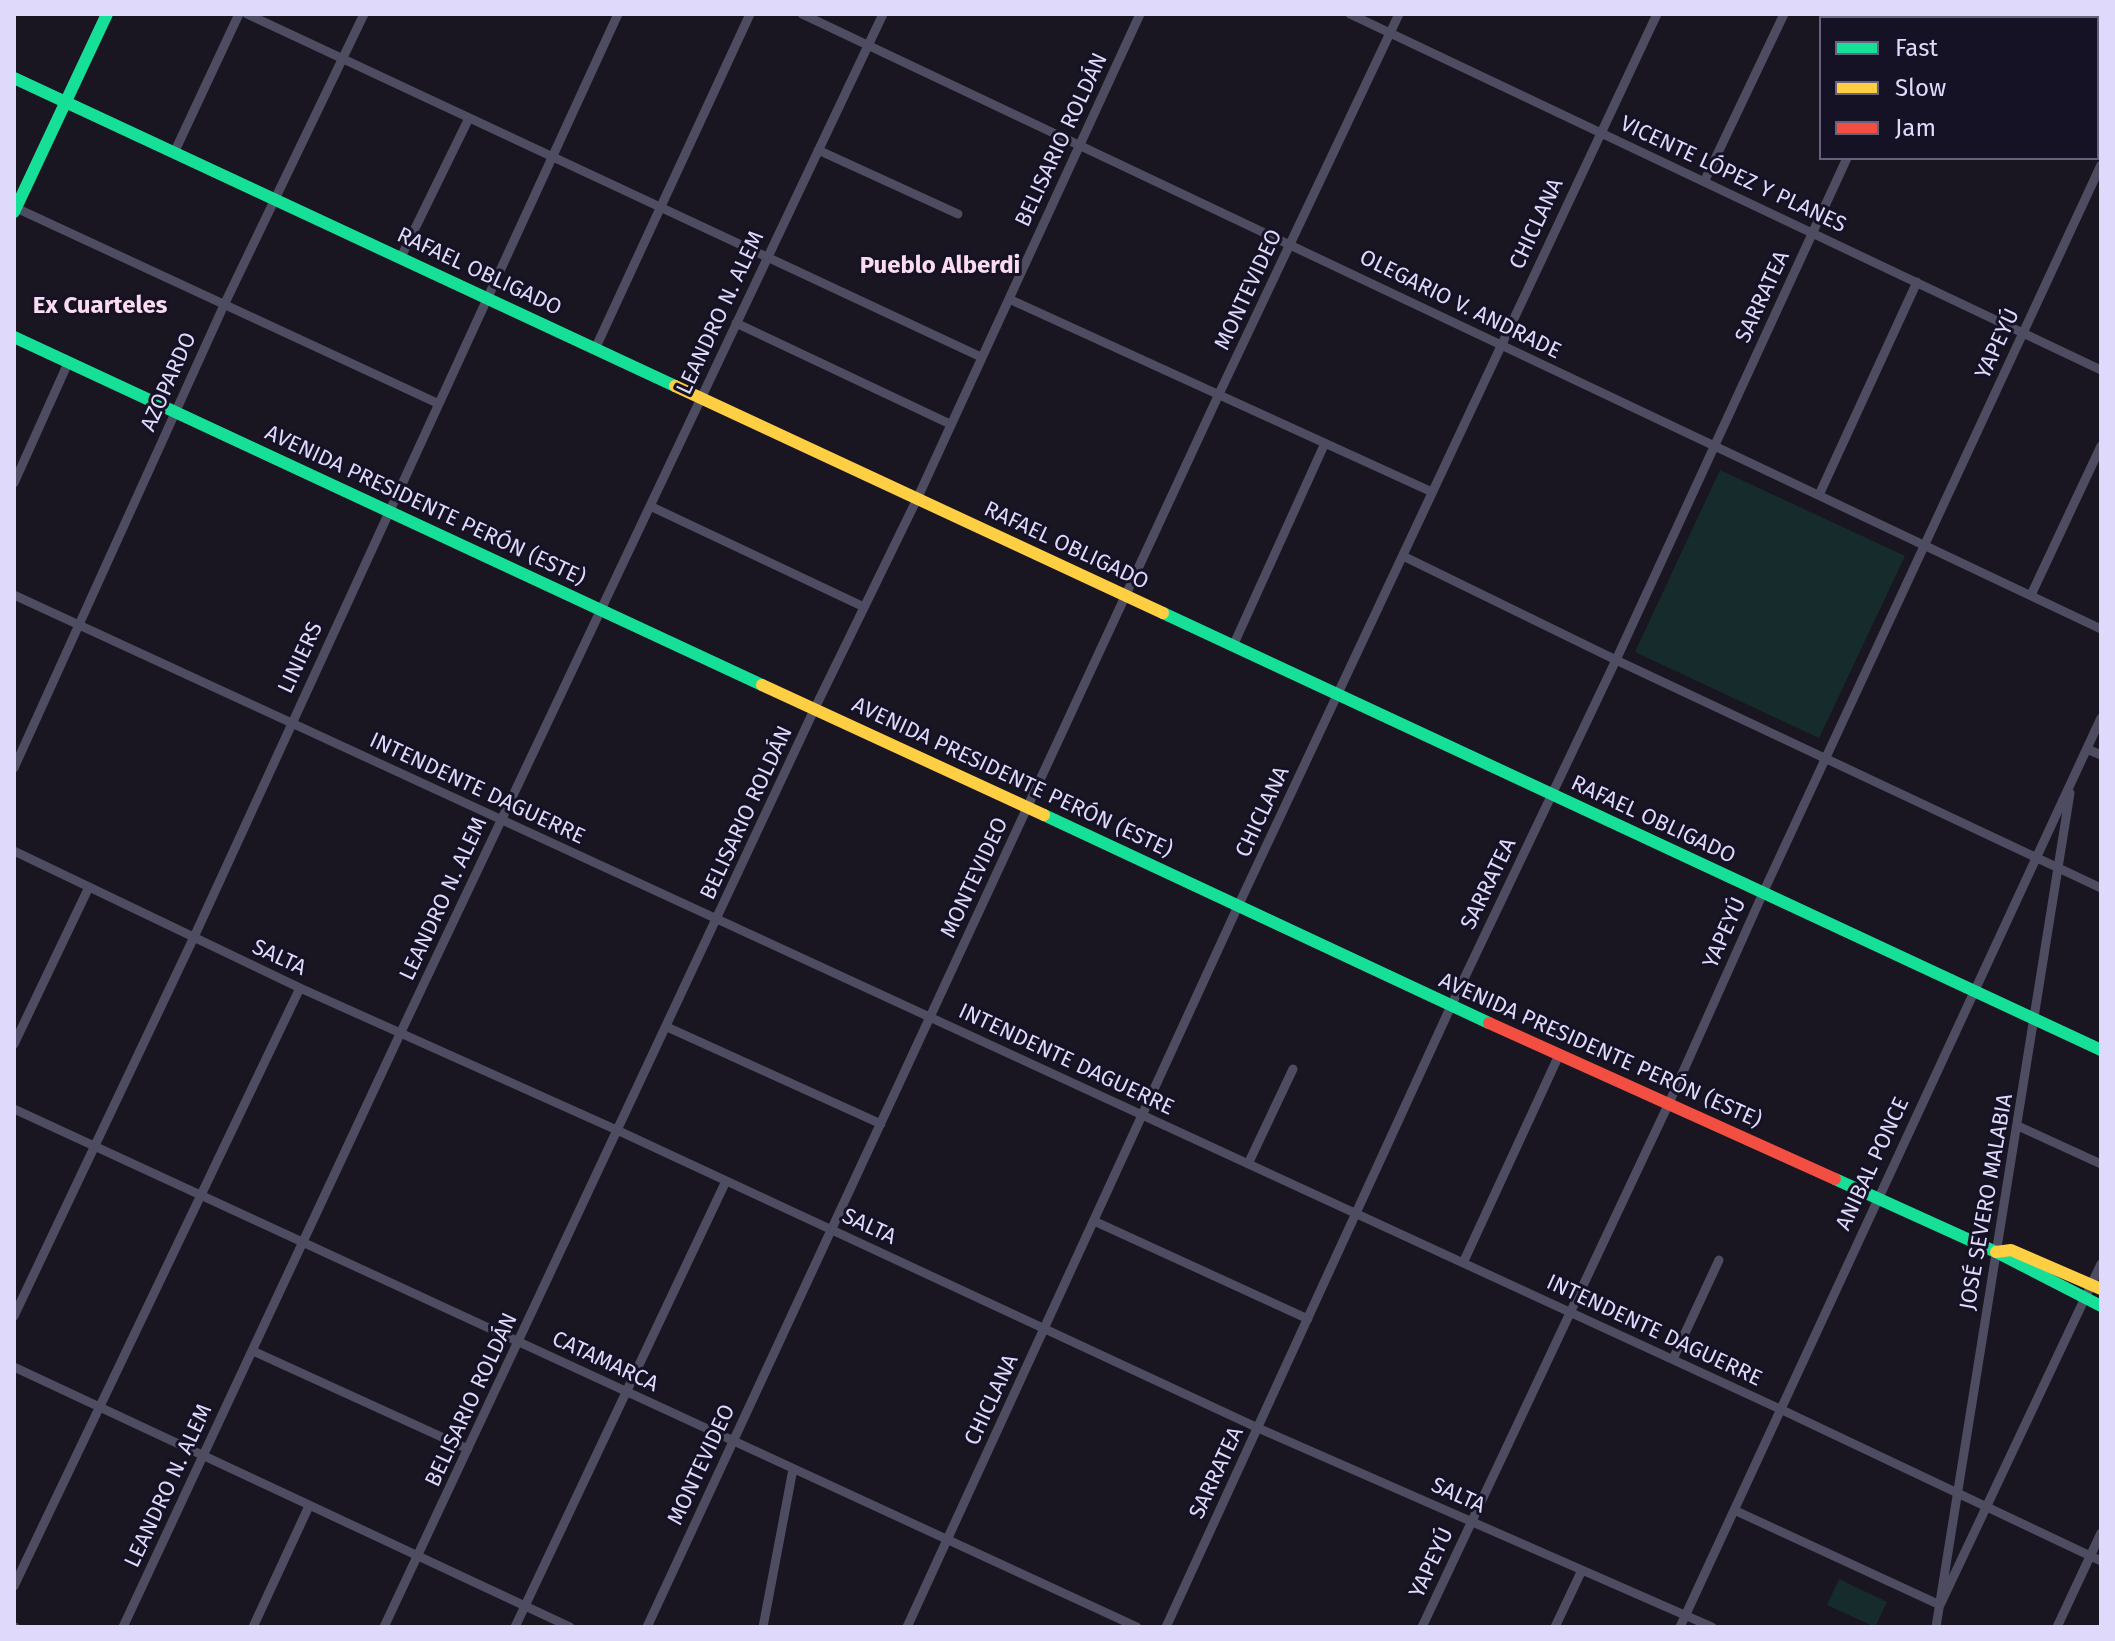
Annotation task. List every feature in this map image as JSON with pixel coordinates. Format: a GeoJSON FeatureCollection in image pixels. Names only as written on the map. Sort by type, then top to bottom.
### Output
{"type":"FeatureCollection","features":[{"type":"Feature","properties":{"kind":"main road"},"geometry":{"type":"LineString","coordinates":[[15,209],[107,14]]}},
{"type":"Feature","properties":{"kind":"main road","name":"RAFAEL OBLIGADO"},"geometry":{"type":"LineString","coordinates":[[14,78],[2101,1050]]}},
{"type":"Feature","properties":{"kind":"main road","name":"AVENIDA PRESIDENTE PERÓN (ESTE)"},"geometry":{"type":"LineString","coordinates":[[14,337],[601,608],[814,710],[1239,904],[1451,1006],[1996,1252],[2101,1306]]}},
{"type":"Feature","properties":{"kind":"main road","name":"AVENIDA PRESIDENTE PERÓN (ESTE)"},"geometry":{"type":"LineString","coordinates":[[1996,1252],[2011,1250],[2096,1287]]}},
{"type":"Feature","properties":{"kind":"street"},"geometry":{"type":"LineString","coordinates":[[174,153],[239,14]]}},
{"type":"Feature","properties":{"kind":"street"},"geometry":{"type":"LineString","coordinates":[[247,14],[981,357]]}},
{"type":"Feature","properties":{"kind":"street","name":"AZOPARDO"},"geometry":{"type":"LineString","coordinates":[[14,768],[224,305],[364,14]]}},
{"type":"Feature","properties":{"kind":"street","name":"LINIERS"},"geometry":{"type":"LineString","coordinates":[[14,1316],[194,937],[618,14]]}},
{"type":"Feature","properties":{"kind":"street"},"geometry":{"type":"LineString","coordinates":[[595,349],[750,14]]}},
{"type":"Feature","properties":{"kind":"street","name":"OLEGARIO V. ANDRADE"},"geometry":{"type":"LineString","coordinates":[[802,14],[2101,629]]}},
{"type":"Feature","properties":{"kind":"street","name":"LEANDRO N. ALEM"},"geometry":{"type":"LineString","coordinates":[[123,1627],[501,819],[883,14]]}},
{"type":"Feature","properties":{"kind":"street","name":"BELISARIO ROLDÁN"},"geometry":{"type":"LineString","coordinates":[[384,1627],[814,710],[917,499],[1140,14]]}},
{"type":"Feature","properties":{"kind":"street","name":"VICENTE LÓPEZ Y PLANES"},"geometry":{"type":"LineString","coordinates":[[1350,14],[2101,370]]}},
{"type":"Feature","properties":{"kind":"street","name":"MONTEVIDEO"},"geometry":{"type":"LineString","coordinates":[[647,1627],[1219,394],[1399,14]]}},
{"type":"Feature","properties":{"kind":"street","name":"CHICLANA"},"geometry":{"type":"LineString","coordinates":[[907,1627],[1239,904],[1657,14]]}},
{"type":"Feature","properties":{"kind":"street"},"geometry":{"type":"LineString","coordinates":[[1704,182],[1784,14]]}},
{"type":"Feature","properties":{"kind":"street"},"geometry":{"type":"LineString","coordinates":[[401,257],[469,118]]}},
{"type":"Feature","properties":{"kind":"street"},"geometry":{"type":"LineString","coordinates":[[818,150],[958,214]]}},
{"type":"Feature","properties":{"kind":"street","name":"SARRATEA"},"geometry":{"type":"LineString","coordinates":[[1166,1627],[1451,1006],[1616,660],[1846,160]]}},
{"type":"Feature","properties":{"kind":"street","name":"YAPEYÚ"},"geometry":{"type":"LineString","coordinates":[[1422,1627],[1669,1103],[1763,893],[2101,165]]}},
{"type":"Feature","properties":{"kind":"street"},"geometry":{"type":"LineString","coordinates":[[15,209],[437,403]]}},
{"type":"Feature","properties":{"kind":"street"},"geometry":{"type":"LineString","coordinates":[[1819,495],[1917,282]]}},
{"type":"Feature","properties":{"kind":"street"},"geometry":{"type":"LineString","coordinates":[[1009,299],[1432,492]]}},
{"type":"Feature","properties":{"kind":"street"},"geometry":{"type":"LineString","coordinates":[[736,323],[950,424]]}},
{"type":"Feature","properties":{"kind":"street"},"geometry":{"type":"LineString","coordinates":[[14,483],[68,363]]}},
{"type":"Feature","properties":{"kind":"street"},"geometry":{"type":"LineString","coordinates":[[1233,646],[1325,443]]}},
{"type":"Feature","properties":{"kind":"street"},"geometry":{"type":"LineString","coordinates":[[2031,595],[2101,446]]}},
{"type":"Feature","properties":{"kind":"street"},"geometry":{"type":"LineString","coordinates":[[650,506],[864,607]]}},
{"type":"Feature","properties":{"kind":"street"},"geometry":{"type":"LineString","coordinates":[[1403,556],[1616,660],[2101,888]]}},
{"type":"Feature","properties":{"kind":"street","name":"INTENDENTE DAGUERRE"},"geometry":{"type":"LineString","coordinates":[[14,595],[1673,1359],[2101,1561]]}},
{"type":"Feature","properties":{"kind":"street","name":"ANIBAL PONCE"},"geometry":{"type":"LineString","coordinates":[[1680,1627],[2101,718]]}},
{"type":"Feature","properties":{"kind":"street"},"geometry":{"type":"LineString","coordinates":[[2087,749],[2101,755]]}},
{"type":"Feature","properties":{"kind":"street","name":"JOSÉ SEVERO MALABIA"},"geometry":{"type":"LineString","coordinates":[[1936,1627],[2072,782]]}},
{"type":"Feature","properties":{"kind":"street","name":"SALTA"},"geometry":{"type":"LineString","coordinates":[[14,851],[300,988],[619,1131],[1258,1428],[1712,1627]]}},
{"type":"Feature","properties":{"kind":"street"},"geometry":{"type":"LineString","coordinates":[[14,1044],[89,887]]}},
{"type":"Feature","properties":{"kind":"street"},"geometry":{"type":"LineString","coordinates":[[14,1586],[300,988]]}},
{"type":"Feature","properties":{"kind":"street"},"geometry":{"type":"LineString","coordinates":[[667,1027],[881,1124]]}},
{"type":"Feature","properties":{"kind":"street"},"geometry":{"type":"LineString","coordinates":[[1463,1263],[1559,1055]]}},
{"type":"Feature","properties":{"kind":"street"},"geometry":{"type":"LineString","coordinates":[[1248,1164],[1293,1069]]}},
{"type":"Feature","properties":{"kind":"street","name":"CATAMARCA"},"geometry":{"type":"LineString","coordinates":[[14,1109],[1137,1627]]}},
{"type":"Feature","properties":{"kind":"street"},"geometry":{"type":"LineString","coordinates":[[2018,1126],[2101,1164]]}},
{"type":"Feature","properties":{"kind":"street"},"geometry":{"type":"LineString","coordinates":[[515,1627],[726,1181]]}},
{"type":"Feature","properties":{"kind":"street"},"geometry":{"type":"LineString","coordinates":[[1094,1221],[1308,1319]]}},
{"type":"Feature","properties":{"kind":"street"},"geometry":{"type":"LineString","coordinates":[[1673,1359],[1719,1260]]}},
{"type":"Feature","properties":{"kind":"street"},"geometry":{"type":"LineString","coordinates":[[1734,1510],[1940,1605],[2085,1299],[2096,1287],[2101,1264]]}},
{"type":"Feature","properties":{"kind":"street"},"geometry":{"type":"LineString","coordinates":[[253,1351],[468,1449]]}},
{"type":"Feature","properties":{"kind":"street"},"geometry":{"type":"LineString","coordinates":[[14,1367],[570,1627]]}},
{"type":"Feature","properties":{"kind":"street"},"geometry":{"type":"LineString","coordinates":[[763,1627],[793,1469]]}},
{"type":"Feature","properties":{"kind":"street"},"geometry":{"type":"LineString","coordinates":[[253,1627],[309,1506]]}},
{"type":"Feature","properties":{"kind":"street"},"geometry":{"type":"LineString","coordinates":[[2057,1627],[2101,1533]]}},
{"type":"Feature","properties":{"kind":"street"},"geometry":{"type":"LineString","coordinates":[[1555,1627],[1582,1570]]}},
{"type":"Feature","properties":{"kind":"green space"},"geometry":{"type":"Polygon","coordinates":[[[1720,470],[1905,556],[1819,738],[1635,652],[1720,470]]]}},
{"type":"Feature","properties":{"kind":"green space"},"geometry":{"type":"Polygon","coordinates":[[[1839,1579],[1887,1602],[1875,1627],[1827,1605],[1839,1579]]]}},
{"type":"Feature","properties":{"kind":"traffic: fast"},"geometry":{"type":"LineString","coordinates":[[14,212],[107,14]]}},
{"type":"Feature","properties":{"kind":"traffic: fast"},"geometry":{"type":"LineString","coordinates":[[14,78],[675,386]]}},
{"type":"Feature","properties":{"kind":"traffic: fast"},"geometry":{"type":"LineString","coordinates":[[14,337],[762,685]]}},
{"type":"Feature","properties":{"kind":"traffic: fast"},"geometry":{"type":"LineString","coordinates":[[1163,613],[2101,1050]]}},
{"type":"Feature","properties":{"kind":"traffic: fast"},"geometry":{"type":"LineString","coordinates":[[1044,815],[1489,1023]]}},
{"type":"Feature","properties":{"kind":"traffic: fast"},"geometry":{"type":"LineString","coordinates":[[1835,1179],[1996,1252],[2101,1306]]}},
{"type":"Feature","properties":{"kind":"traffic: slow"},"geometry":{"type":"LineString","coordinates":[[675,386],[1163,613]]}},
{"type":"Feature","properties":{"kind":"traffic: slow"},"geometry":{"type":"LineString","coordinates":[[762,685],[1044,815]]}},
{"type":"Feature","properties":{"kind":"traffic: slow"},"geometry":{"type":"LineString","coordinates":[[1996,1252],[2011,1250],[2101,1289]]}},
{"type":"Feature","properties":{"kind":"traffic: jam"},"geometry":{"type":"LineString","coordinates":[[1489,1023],[1835,1179]]}},
{"type":"Feature","properties":{"kind":"district","name":"Pueblo Alberdi"},"geometry":{"type":"Point","coordinates":[940,266]}},
{"type":"Feature","properties":{"kind":"district","name":"Ex Cuarteles"},"geometry":{"type":"Point","coordinates":[100,306]}}]}
